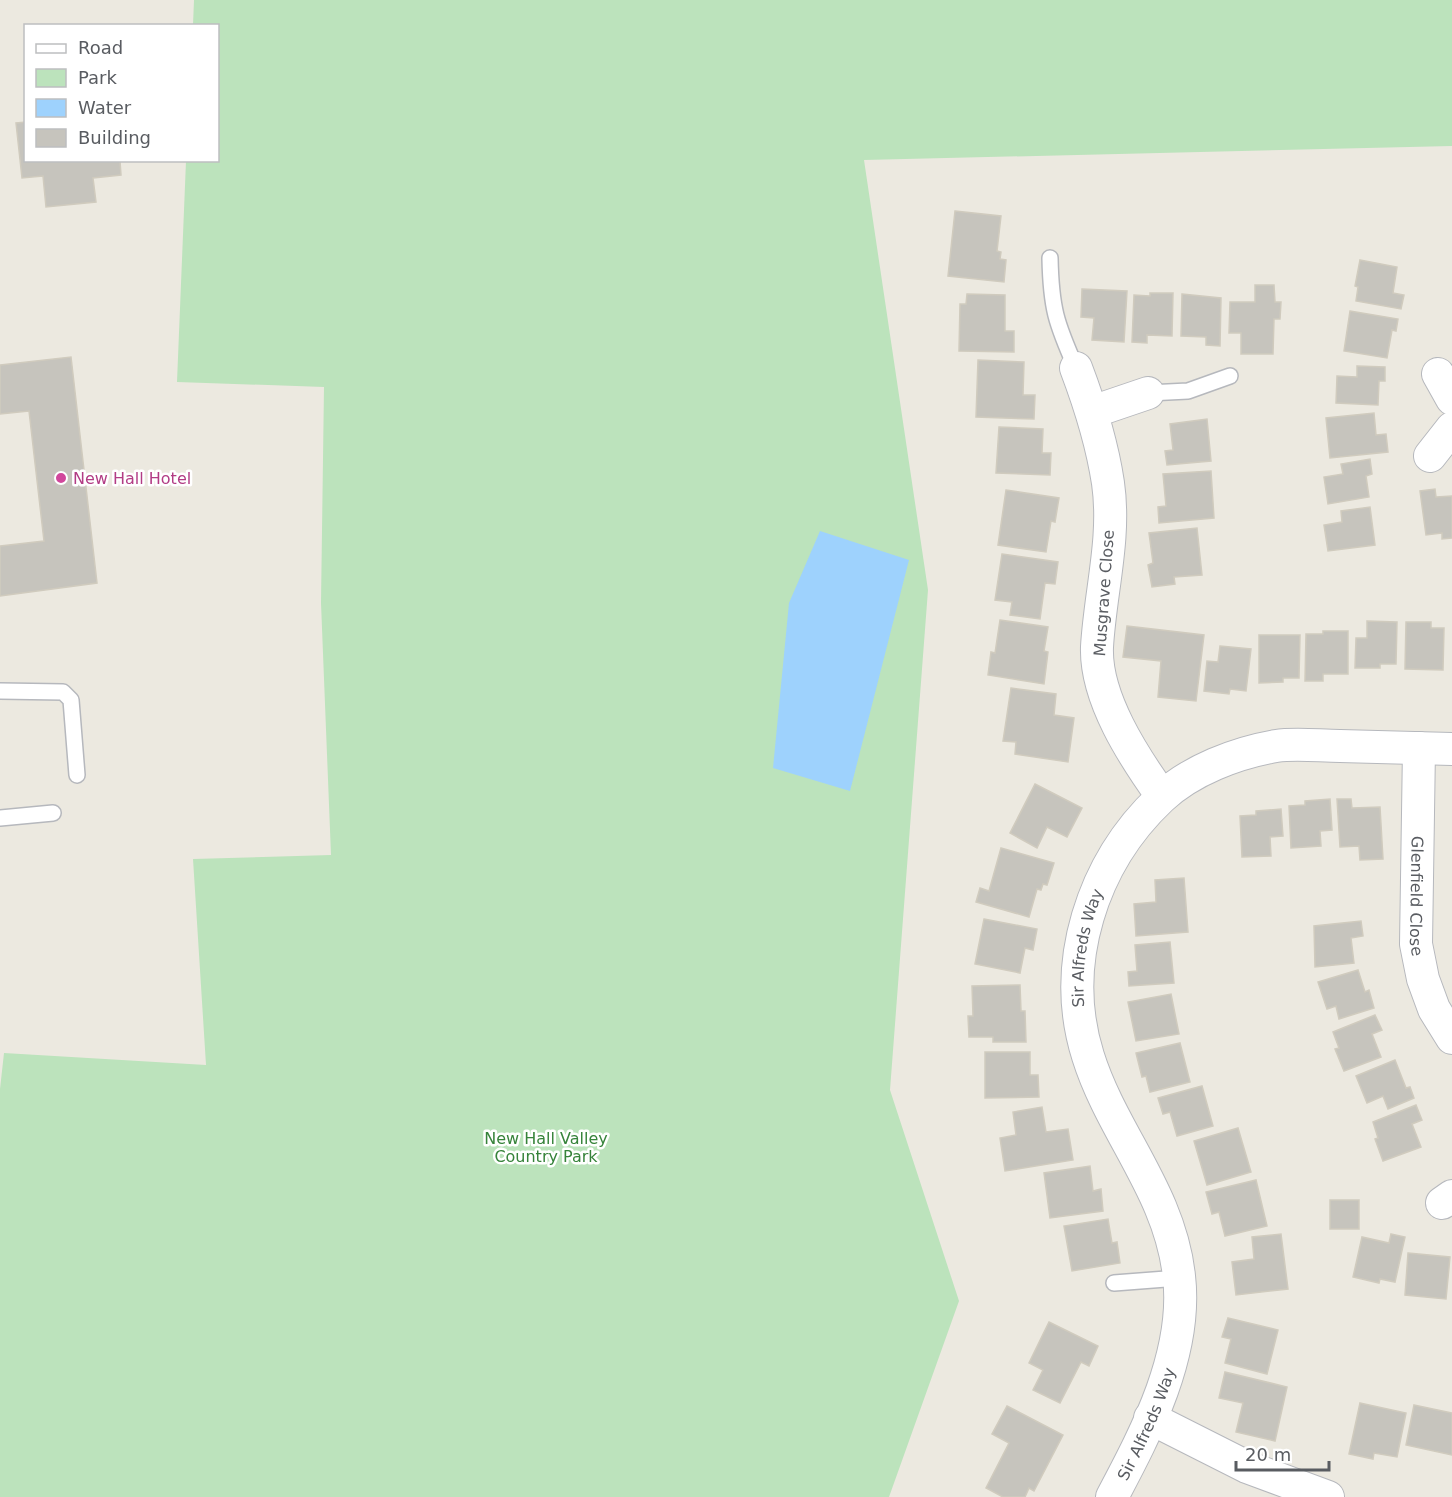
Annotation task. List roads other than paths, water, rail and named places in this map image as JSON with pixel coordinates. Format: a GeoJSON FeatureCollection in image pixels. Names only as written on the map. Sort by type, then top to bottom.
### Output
{"type":"FeatureCollection","features":[{"type":"Feature","properties":{"kind":"street","name":"Musgrave Close"},"geometry":{"type":"LineString","coordinates":[[1076,368],[1092,412],[1108,484],[1109,551],[1097,649],[1103,687],[1121,730],[1142,768],[1162,796]]}},
{"type":"Feature","properties":{"kind":"street"},"geometry":{"type":"LineString","coordinates":[[1092,412],[1148,393]]}},
{"type":"Feature","properties":{"kind":"street"},"geometry":{"type":"LineString","coordinates":[[1430,456],[1452,428]]}},
{"type":"Feature","properties":{"kind":"street","name":"Sir Alfreds Way"},"geometry":{"type":"LineString","coordinates":[[1112,1497],[1167,1377],[1177,1332],[1179,1278],[1173,1235],[1146,1176],[1101,1091],[1087,1052],[1078,1009],[1077,974],[1081,936],[1095,893],[1116,853],[1137,824],[1162,796],[1197,773],[1236,756],[1278,746],[1452,749]]}},
{"type":"Feature","properties":{"kind":"street","name":"Glenfield Close"},"geometry":{"type":"LineString","coordinates":[[1419,748],[1416,944],[1423,979],[1434,1009],[1452,1038]]}},
{"type":"Feature","properties":{"kind":"street"},"geometry":{"type":"LineString","coordinates":[[1150,1418],[1247,1467],[1328,1497]]}},
{"type":"Feature","properties":{"kind":"lane"},"geometry":{"type":"LineString","coordinates":[[1050,258],[1051,299],[1056,322],[1076,368]]}},
{"type":"Feature","properties":{"kind":"lane"},"geometry":{"type":"LineString","coordinates":[[1148,393],[1165,394],[1188,391],[1230,376]]}},
{"type":"Feature","properties":{"kind":"lane"},"geometry":{"type":"LineString","coordinates":[[0,691],[63,692],[71,700],[77,775]]}},
{"type":"Feature","properties":{"kind":"lane"},"geometry":{"type":"LineString","coordinates":[[0,818],[53,813]]}},
{"type":"Feature","properties":{"kind":"lane"},"geometry":{"type":"LineString","coordinates":[[1114,1283],[1179,1278]]}},
{"type":"Feature","properties":{"kind":"water"},"geometry":{"type":"Polygon","coordinates":[[[820,531],[909,560],[850,791],[773,768],[789,603],[820,531]]]}},
{"type":"Feature","properties":{"kind":"place","name":"New Hall Hotel"},"geometry":{"type":"Point","coordinates":[61,478]}},
{"type":"Feature","properties":{"kind":"park label","name":"New Hall Valley Country Park"},"geometry":{"type":"Point","coordinates":[546,1147]}}]}
